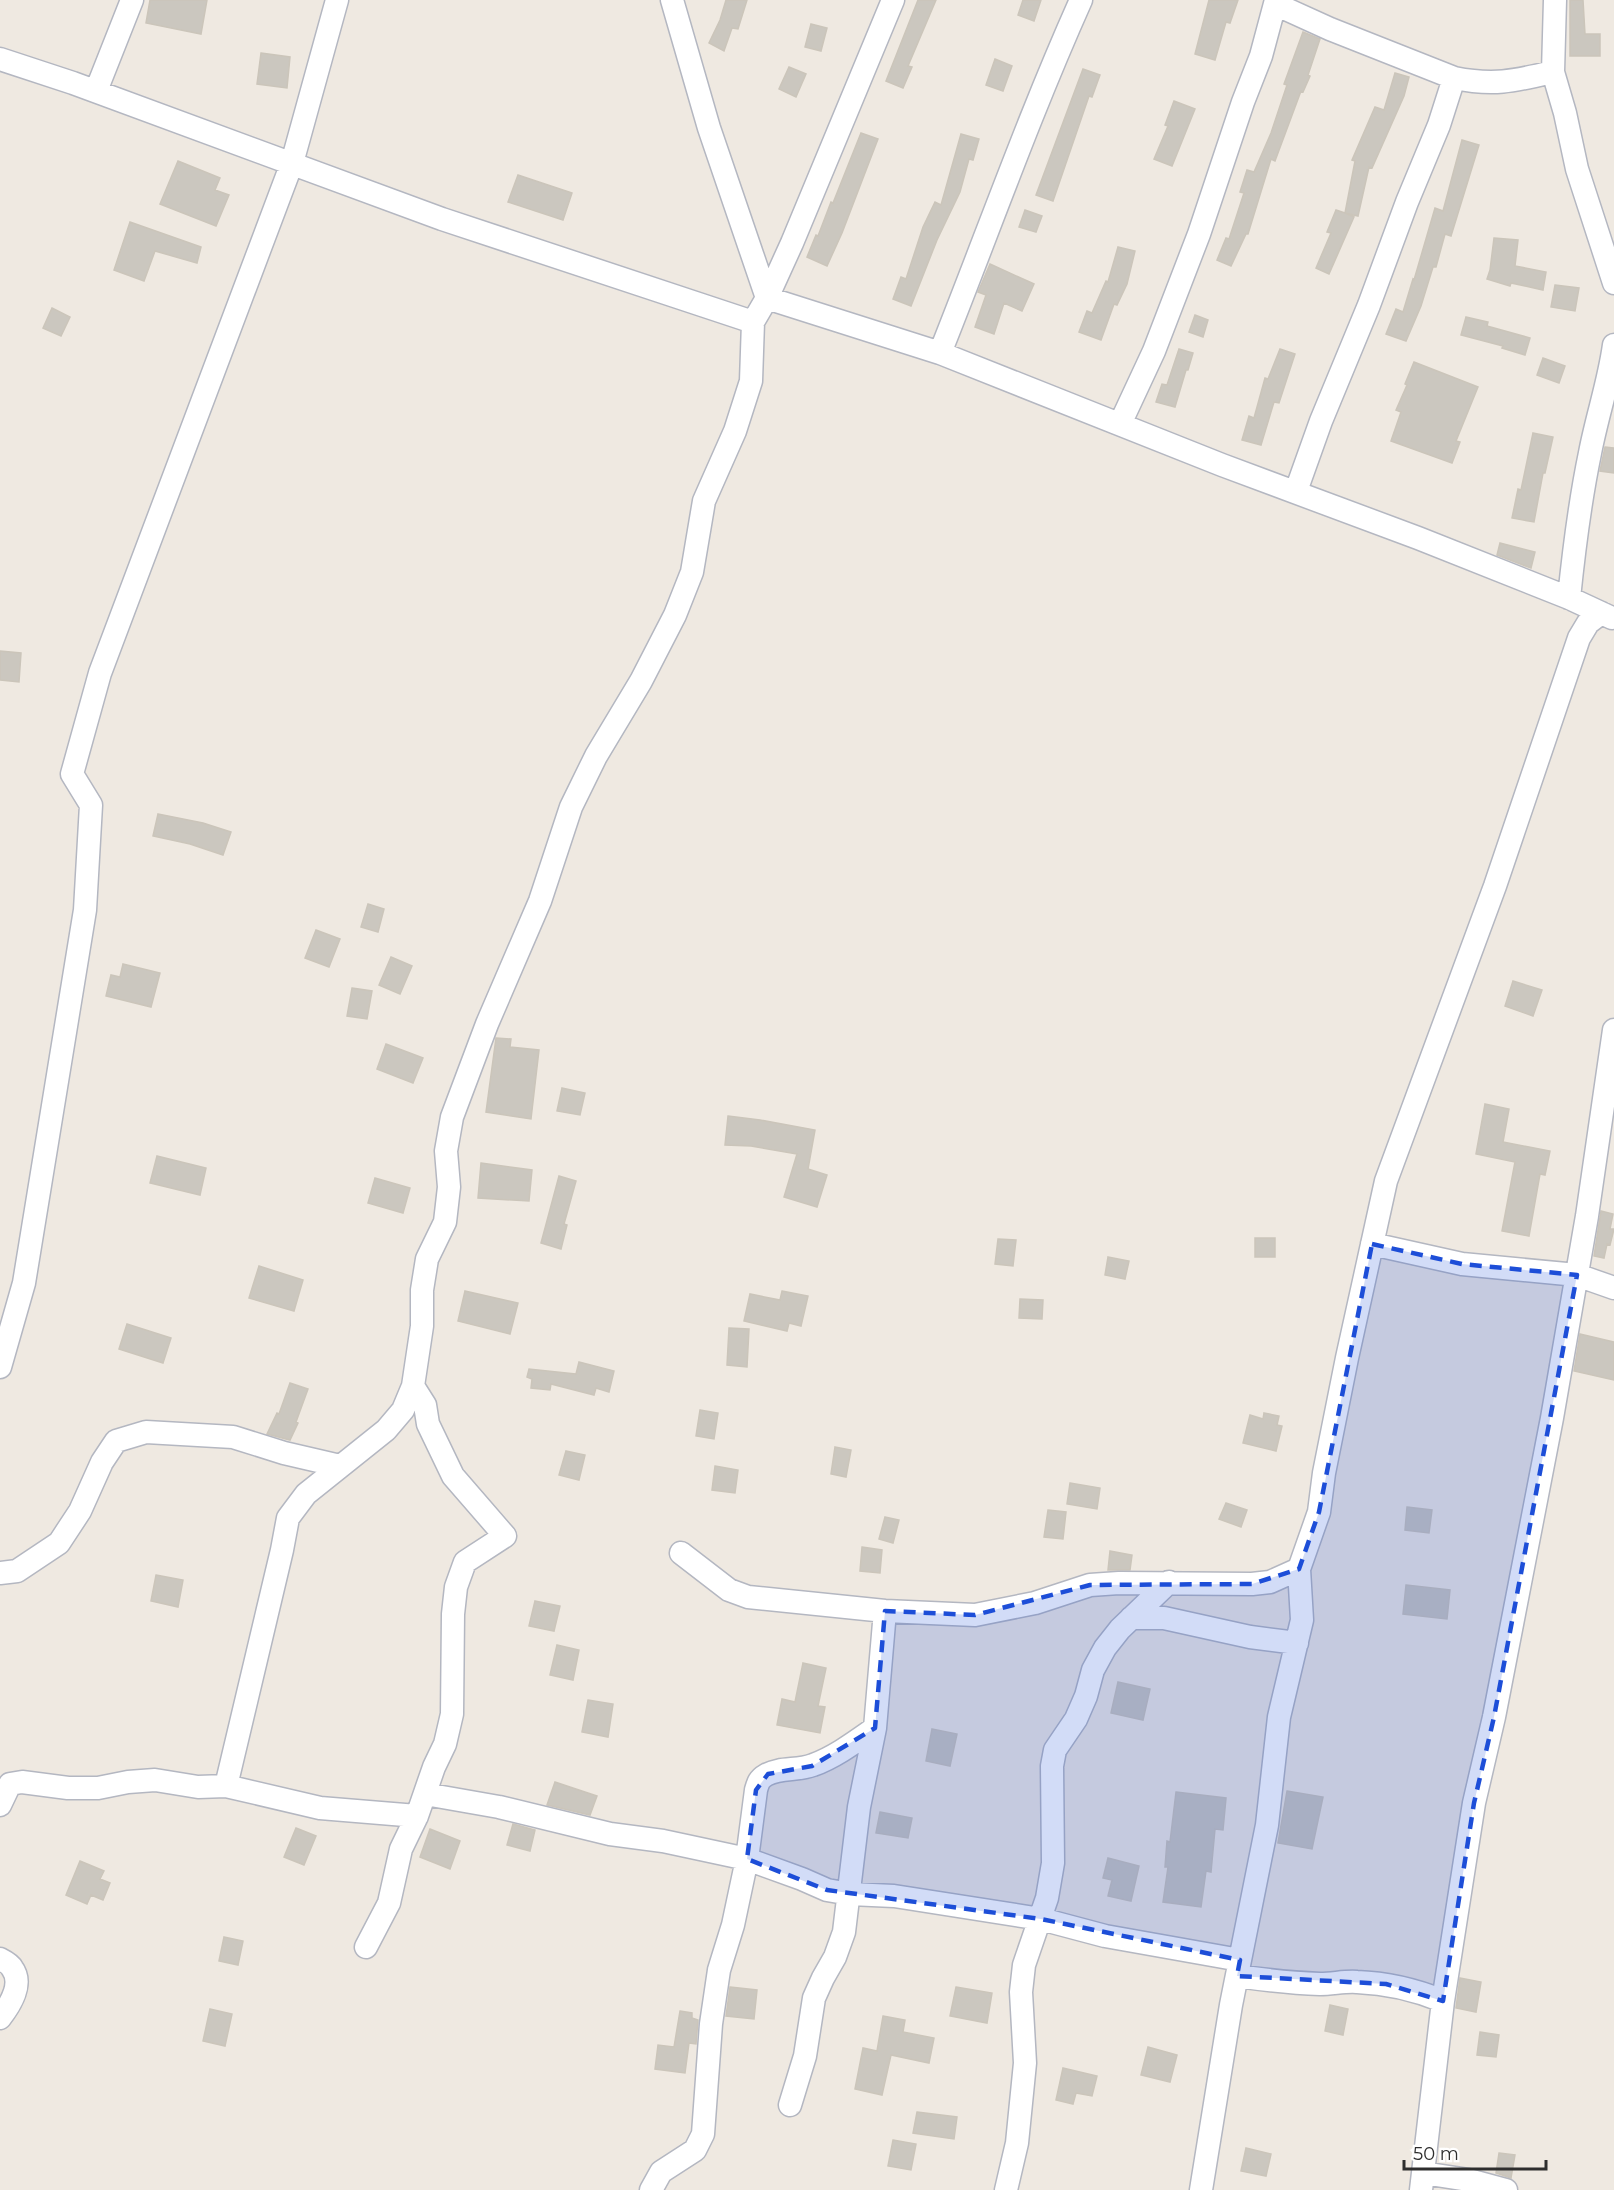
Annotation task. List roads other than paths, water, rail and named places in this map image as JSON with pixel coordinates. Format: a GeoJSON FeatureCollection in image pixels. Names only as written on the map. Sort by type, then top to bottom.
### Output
{"type":"FeatureCollection","features":[{"type":"Feature","properties":{"kind":"street"},"geometry":{"type":"LineString","coordinates":[[96,91],[132,0]]}},
{"type":"Feature","properties":{"kind":"street"},"geometry":{"type":"LineString","coordinates":[[0,1367],[24,1283],[85,910],[91,805],[72,774],[100,673],[292,163],[337,0]]}},
{"type":"Feature","properties":{"kind":"street"},"geometry":{"type":"LineString","coordinates":[[672,0],[709,128],[767,298]]}},
{"type":"Feature","properties":{"kind":"street"},"geometry":{"type":"LineString","coordinates":[[226,1786],[288,1518],[306,1494],[386,1430],[403,1410],[413,1386],[422,1326],[422,1290],[427,1259],[445,1222],[449,1187],[446,1151],[452,1118],[487,1024],[540,901],[571,807],[596,756],[641,681],[675,615],[692,572],[704,501],[735,431],[751,381],[753,322],[767,298],[826,164],[894,0]]}},
{"type":"Feature","properties":{"kind":"street"},"geometry":{"type":"LineString","coordinates":[[940,353],[1005,183],[1081,0]]}},
{"type":"Feature","properties":{"kind":"street"},"geometry":{"type":"LineString","coordinates":[[1555,0],[1553,72],[1565,113],[1577,169],[1614,284]]}},
{"type":"Feature","properties":{"kind":"street"},"geometry":{"type":"LineString","coordinates":[[1120,424],[1154,351],[1199,234],[1243,102],[1261,56],[1275,2],[1330,29],[1454,78],[1480,83],[1495,83],[1553,72]]}},
{"type":"Feature","properties":{"kind":"street"},"geometry":{"type":"LineString","coordinates":[[0,59],[96,91],[442,219],[753,322]]}},
{"type":"Feature","properties":{"kind":"street"},"geometry":{"type":"LineString","coordinates":[[1296,491],[1454,78]]}},
{"type":"Feature","properties":{"kind":"street"},"geometry":{"type":"LineString","coordinates":[[767,298],[940,353],[1222,465],[1296,491],[1569,598],[1607,616]]}},
{"type":"Feature","properties":{"kind":"street"},"geometry":{"type":"LineString","coordinates":[[1569,598],[1576,531],[1588,462],[1610,375],[1614,345]]}},
{"type":"Feature","properties":{"kind":"street"},"geometry":{"type":"LineString","coordinates":[[1201,2190],[1238,1968],[1267,1825],[1279,1717],[1302,1620],[1299,1569],[1319,1512],[1328,1450],[1386,1181],[1495,886],[1579,638],[1588,623],[1607,616]]}},
{"type":"Feature","properties":{"kind":"street"},"geometry":{"type":"LineString","coordinates":[[1506,2190],[1469,2180],[1422,2181],[1443,2001],[1474,1803],[1506,1659],[1552,1418],[1614,1036]]}},
{"type":"Feature","properties":{"kind":"street"},"geometry":{"type":"LineString","coordinates":[[1372,1244],[1462,1264],[1577,1275],[1614,1288]]}},
{"type":"Feature","properties":{"kind":"street"},"geometry":{"type":"LineString","coordinates":[[366,1947],[389,1903],[401,1849],[445,1744],[452,1714],[453,1614],[456,1587],[465,1562],[505,1536],[453,1476],[428,1424],[425,1405],[413,1386]]}},
{"type":"Feature","properties":{"kind":"street"},"geometry":{"type":"LineString","coordinates":[[0,1573],[17,1571],[60,1543],[80,1511],[102,1462],[116,1441],[146,1432],[232,1437],[284,1453],[340,1466]]}},
{"type":"Feature","properties":{"kind":"street"},"geometry":{"type":"LineString","coordinates":[[681,1553],[717,1578],[729,1590],[748,1597],[885,1611],[975,1615],[1035,1603],[1090,1586],[1119,1582],[1252,1584],[1270,1582],[1299,1569]]}},
{"type":"Feature","properties":{"kind":"street"},"geometry":{"type":"LineString","coordinates":[[1006,2190],[1017,2143],[1025,2063],[1021,1992],[1024,1965],[1041,1918],[1053,1863],[1052,1774],[1055,1750],[1076,1719],[1086,1696],[1093,1670],[1105,1648],[1131,1618],[1169,1582]]}},
{"type":"Feature","properties":{"kind":"street"},"geometry":{"type":"LineString","coordinates":[[790,2104],[805,2056],[814,1998],[835,1958],[844,1932],[859,1807],[875,1728],[885,1611]]}},
{"type":"Feature","properties":{"kind":"street"},"geometry":{"type":"LineString","coordinates":[[1131,1618],[1164,1618],[1250,1637],[1297,1643]]}},
{"type":"Feature","properties":{"kind":"street"},"geometry":{"type":"LineString","coordinates":[[651,2190],[661,2172],[695,2150],[703,2134],[711,2024],[719,1970],[733,1925],[747,1860],[759,1780],[768,1774],[782,1770],[812,1766],[833,1756],[875,1728]]}},
{"type":"Feature","properties":{"kind":"street"},"geometry":{"type":"LineString","coordinates":[[0,1805],[10,1784],[22,1782],[68,1788],[98,1788],[155,1780],[198,1787],[226,1786],[320,1808],[421,1805],[499,1807],[591,1830],[663,1841],[747,1860],[827,1890],[850,1894],[894,1896],[1041,1918],[1238,1968],[1276,1982],[1386,1984],[1420,1992],[1443,2001]]}},
{"type":"Feature","properties":{"kind":"street"},"geometry":{"type":"LineString","coordinates":[[0,1959],[12,1967],[16,1979],[15,1992],[0,2018]]}}]}
